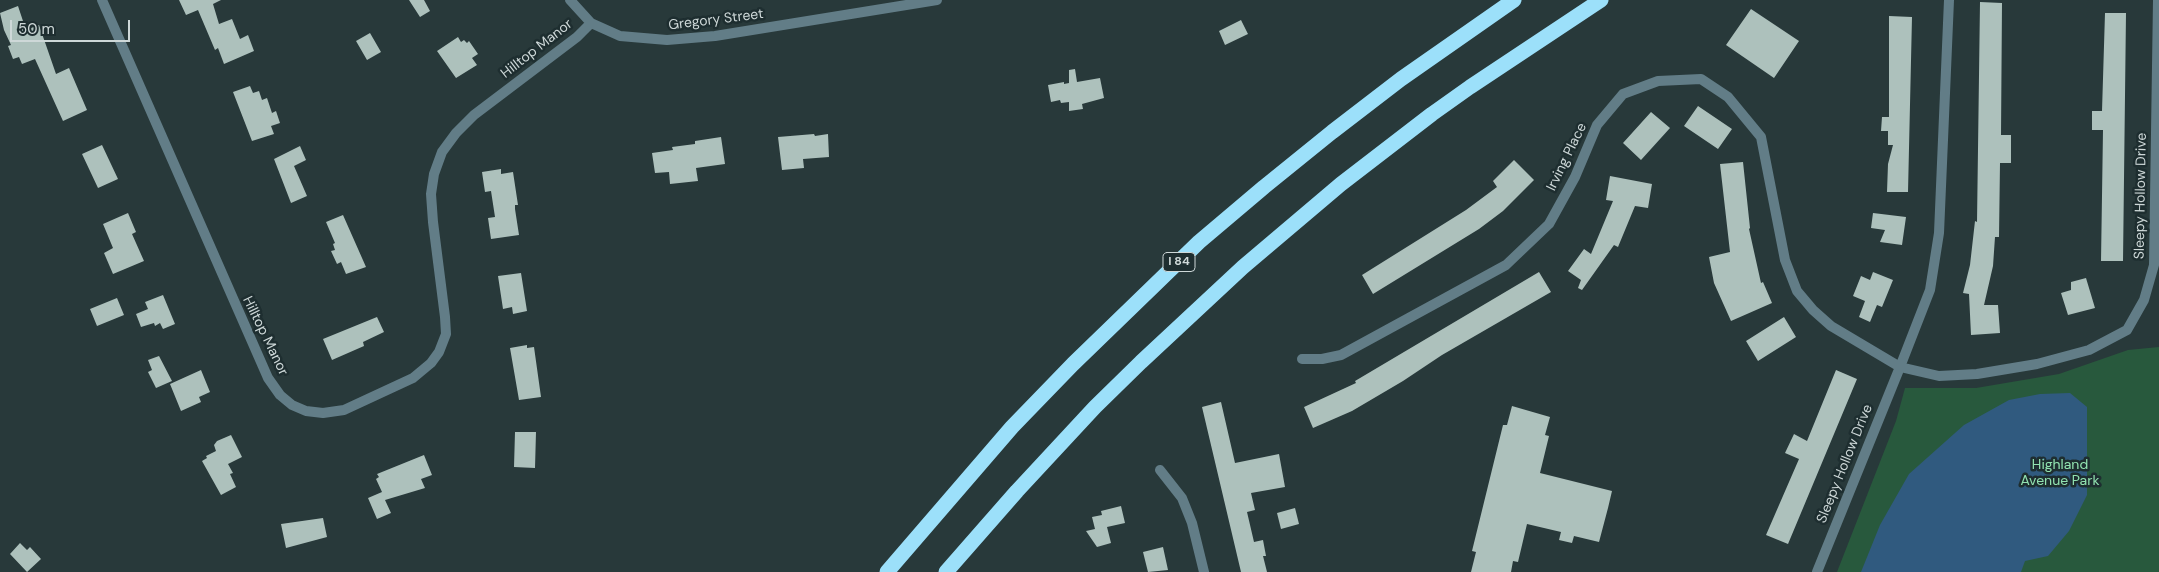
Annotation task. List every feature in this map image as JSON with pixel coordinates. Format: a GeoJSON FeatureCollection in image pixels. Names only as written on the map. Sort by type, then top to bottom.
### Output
{"type":"FeatureCollection","features":[{"type":"Feature","properties":{"kind":"highway","name":"I 84"},"geometry":{"type":"LineString","coordinates":[[887,572],[1012,427],[1073,364],[1200,242],[1332,132],[1401,79],[1514,0]]}},
{"type":"Feature","properties":{"kind":"highway"},"geometry":{"type":"LineString","coordinates":[[946,572],[1017,490],[1095,407],[1243,266],[1341,184],[1432,114],[1601,0]]}},
{"type":"Feature","properties":{"kind":"street","name":"Hilltop Manor"},"geometry":{"type":"LineString","coordinates":[[102,0],[268,378],[280,395],[292,405],[306,411],[323,413],[344,410],[413,378],[431,363],[439,352],[446,334],[431,194],[434,174],[442,152],[456,133],[474,115],[577,38],[591,23]]}},
{"type":"Feature","properties":{"kind":"street","name":"Gregory Street"},"geometry":{"type":"LineString","coordinates":[[570,0],[591,23],[620,36],[666,40],[715,36],[937,0]]}},
{"type":"Feature","properties":{"kind":"street","name":"Sleepy Hollow Drive"},"geometry":{"type":"LineString","coordinates":[[1817,572],[1930,290],[1939,233],[1949,0]]}},
{"type":"Feature","properties":{"kind":"street","name":"Sleepy Hollow Drive"},"geometry":{"type":"LineString","coordinates":[[1900,367],[1939,376],[1986,373],[2037,364],[2089,350],[2127,330],[2144,300],[2154,265],[2158,0]]}},
{"type":"Feature","properties":{"kind":"street","name":"Irving Place"},"geometry":{"type":"LineString","coordinates":[[1302,359],[1322,359],[1341,355],[1506,265],[1549,224],[1575,177],[1597,125],[1623,94],[1658,81],[1701,79],[1728,97],[1761,137],[1785,260],[1797,291],[1813,310],[1832,326],[1900,367]]}},
{"type":"Feature","properties":{"kind":"street"},"geometry":{"type":"LineString","coordinates":[[1160,470],[1182,498],[1192,523],[1204,572]]}},
{"type":"Feature","properties":{"kind":"green space","name":"Highland Avenue Park"},"geometry":{"type":"Polygon","coordinates":[[[2159,347],[2159,572],[1837,572],[1896,421],[1905,388],[1976,388],[2059,374],[2128,350],[2159,347]]]}},
{"type":"Feature","properties":{"kind":"water"},"geometry":{"type":"Polygon","coordinates":[[[2070,393],[2087,407],[2087,495],[2069,531],[2048,556],[2025,561],[2021,572],[1861,572],[1880,525],[1909,474],[1964,425],[2009,400],[2040,394],[2070,393]]]}},
{"type":"Feature","properties":{"kind":"building"},"geometry":{"type":"Polygon","coordinates":[[[179,0],[221,0],[213,4],[219,24],[232,19],[240,39],[248,35],[254,51],[224,64],[218,48],[215,50],[198,10],[186,15],[179,0]]]}},
{"type":"Feature","properties":{"kind":"building"},"geometry":{"type":"Polygon","coordinates":[[[409,0],[424,0],[430,11],[420,17],[409,0]]]}},
{"type":"Feature","properties":{"kind":"building"},"geometry":{"type":"Polygon","coordinates":[[[1980,2],[2002,3],[2001,135],[2011,135],[2011,163],[2000,163],[1999,237],[1995,237],[1993,266],[1984,305],[1998,305],[2000,333],[1971,335],[1969,294],[1963,293],[1970,265],[1975,221],[1977,222],[1980,2]]]}},
{"type":"Feature","properties":{"kind":"building"},"geometry":{"type":"Polygon","coordinates":[[[18,6],[26,30],[39,25],[56,74],[69,68],[87,110],[63,121],[35,59],[22,64],[19,57],[13,59],[8,46],[11,45],[4,30],[0,13],[18,6]]]}},
{"type":"Feature","properties":{"kind":"building"},"geometry":{"type":"Polygon","coordinates":[[[1751,9],[1799,41],[1774,78],[1726,45],[1751,9]]]}},
{"type":"Feature","properties":{"kind":"building"},"geometry":{"type":"Polygon","coordinates":[[[2105,13],[2126,13],[2123,261],[2101,261],[2103,130],[2092,130],[2092,111],[2102,111],[2105,13]]]}},
{"type":"Feature","properties":{"kind":"building"},"geometry":{"type":"Polygon","coordinates":[[[1889,16],[1912,17],[1908,192],[1887,192],[1888,164],[1893,145],[1888,145],[1888,131],[1881,131],[1882,117],[1889,117],[1889,16]]]}},
{"type":"Feature","properties":{"kind":"building"},"geometry":{"type":"Polygon","coordinates":[[[1241,20],[1248,34],[1225,45],[1219,31],[1241,20]]]}},
{"type":"Feature","properties":{"kind":"building"},"geometry":{"type":"Polygon","coordinates":[[[370,33],[381,52],[367,60],[356,41],[370,33]]]}},
{"type":"Feature","properties":{"kind":"building"},"geometry":{"type":"Polygon","coordinates":[[[458,37],[461,42],[464,40],[467,43],[469,41],[478,54],[472,58],[477,65],[456,78],[437,51],[458,37]]]}},
{"type":"Feature","properties":{"kind":"building"},"geometry":{"type":"Polygon","coordinates":[[[1075,69],[1077,82],[1100,78],[1104,98],[1082,104],[1083,109],[1069,111],[1069,102],[1061,103],[1060,100],[1051,102],[1048,85],[1069,83],[1069,70],[1075,69]]]}},
{"type":"Feature","properties":{"kind":"building"},"geometry":{"type":"Polygon","coordinates":[[[250,86],[253,93],[259,91],[262,100],[267,98],[272,113],[276,111],[280,123],[271,126],[274,134],[252,141],[233,92],[250,86]]]}},
{"type":"Feature","properties":{"kind":"building"},"geometry":{"type":"Polygon","coordinates":[[[1698,106],[1732,129],[1718,149],[1684,126],[1698,106]]]}},
{"type":"Feature","properties":{"kind":"building"},"geometry":{"type":"Polygon","coordinates":[[[1651,112],[1670,128],[1641,160],[1623,143],[1651,112]]]}},
{"type":"Feature","properties":{"kind":"building"},"geometry":{"type":"Polygon","coordinates":[[[814,134],[815,136],[828,134],[829,157],[803,159],[804,168],[782,170],[778,137],[814,134]]]}},
{"type":"Feature","properties":{"kind":"building"},"geometry":{"type":"Polygon","coordinates":[[[721,137],[725,164],[696,168],[698,181],[670,184],[669,172],[655,173],[652,153],[673,150],[672,147],[695,144],[695,141],[721,137]]]}},
{"type":"Feature","properties":{"kind":"building"},"geometry":{"type":"Polygon","coordinates":[[[102,145],[118,179],[98,188],[82,154],[102,145]]]}},
{"type":"Feature","properties":{"kind":"building"},"geometry":{"type":"Polygon","coordinates":[[[300,146],[306,160],[294,166],[307,196],[291,203],[274,159],[300,146]]]}},
{"type":"Feature","properties":{"kind":"building"},"geometry":{"type":"Polygon","coordinates":[[[1514,160],[1534,180],[1503,211],[1479,229],[1373,294],[1362,275],[1466,210],[1497,187],[1493,181],[1514,160]]]}},
{"type":"Feature","properties":{"kind":"building"},"geometry":{"type":"Polygon","coordinates":[[[1743,162],[1749,229],[1761,283],[1763,282],[1772,303],[1731,321],[1714,283],[1709,257],[1730,252],[1720,164],[1743,162]]]}},
{"type":"Feature","properties":{"kind":"building"},"geometry":{"type":"Polygon","coordinates":[[[501,169],[501,174],[513,172],[518,205],[515,205],[515,209],[519,235],[491,239],[488,218],[495,217],[491,191],[485,192],[482,172],[501,169]]]}},
{"type":"Feature","properties":{"kind":"building"},"geometry":{"type":"Polygon","coordinates":[[[1610,176],[1652,184],[1648,208],[1635,206],[1618,247],[1614,245],[1582,290],[1578,288],[1581,280],[1568,271],[1584,249],[1591,254],[1613,201],[1606,200],[1610,176]]]}},
{"type":"Feature","properties":{"kind":"building"},"geometry":{"type":"Polygon","coordinates":[[[128,213],[136,232],[132,234],[144,261],[113,274],[104,253],[113,248],[103,224],[128,213]]]}},
{"type":"Feature","properties":{"kind":"building"},"geometry":{"type":"Polygon","coordinates":[[[1873,213],[1906,217],[1902,245],[1880,242],[1885,230],[1871,228],[1873,213]]]}},
{"type":"Feature","properties":{"kind":"building"},"geometry":{"type":"Polygon","coordinates":[[[343,215],[366,267],[346,274],[341,262],[337,264],[331,251],[335,250],[333,244],[335,243],[326,222],[343,215]]]}},
{"type":"Feature","properties":{"kind":"building"},"geometry":{"type":"Polygon","coordinates":[[[1539,272],[1551,292],[1442,355],[1352,411],[1313,428],[1304,407],[1356,383],[1355,381],[1539,272]]]}},
{"type":"Feature","properties":{"kind":"building"},"geometry":{"type":"Polygon","coordinates":[[[1873,272],[1893,280],[1882,307],[1877,305],[1870,322],[1859,317],[1865,301],[1853,296],[1861,276],[1870,280],[1873,272]]]}},
{"type":"Feature","properties":{"kind":"building"},"geometry":{"type":"Polygon","coordinates":[[[521,273],[527,311],[513,314],[512,307],[503,309],[498,276],[521,273]]]}},
{"type":"Feature","properties":{"kind":"building"},"geometry":{"type":"Polygon","coordinates":[[[2086,278],[2095,308],[2068,315],[2061,293],[2071,290],[2071,282],[2086,278]]]}},
{"type":"Feature","properties":{"kind":"building"},"geometry":{"type":"Polygon","coordinates":[[[163,295],[175,324],[163,329],[160,323],[155,326],[154,323],[141,327],[136,314],[148,309],[145,302],[163,295]]]}},
{"type":"Feature","properties":{"kind":"building"},"geometry":{"type":"Polygon","coordinates":[[[117,298],[124,315],[97,326],[90,309],[117,298]]]}},
{"type":"Feature","properties":{"kind":"building"},"geometry":{"type":"Polygon","coordinates":[[[377,317],[384,332],[363,342],[364,346],[332,360],[323,339],[377,317]]]}},
{"type":"Feature","properties":{"kind":"building"},"geometry":{"type":"Polygon","coordinates":[[[1784,317],[1796,337],[1758,361],[1746,341],[1784,317]]]}},
{"type":"Feature","properties":{"kind":"building"},"geometry":{"type":"Polygon","coordinates":[[[527,345],[527,348],[534,347],[541,397],[519,400],[510,348],[527,345]]]}},
{"type":"Feature","properties":{"kind":"building"},"geometry":{"type":"Polygon","coordinates":[[[159,356],[172,381],[156,388],[148,372],[152,370],[148,360],[159,356]]]}},
{"type":"Feature","properties":{"kind":"building"},"geometry":{"type":"Polygon","coordinates":[[[201,370],[210,392],[199,397],[201,402],[181,411],[170,384],[201,370]]]}},
{"type":"Feature","properties":{"kind":"building"},"geometry":{"type":"Polygon","coordinates":[[[1836,370],[1857,379],[1788,544],[1766,535],[1799,459],[1785,453],[1794,434],[1807,441],[1836,370]]]}},
{"type":"Feature","properties":{"kind":"building"},"geometry":{"type":"Polygon","coordinates":[[[1221,402],[1235,463],[1279,454],[1285,487],[1251,493],[1255,510],[1247,512],[1254,542],[1263,540],[1266,556],[1263,556],[1267,572],[1241,572],[1202,407],[1221,402]]]}},
{"type":"Feature","properties":{"kind":"building"},"geometry":{"type":"Polygon","coordinates":[[[1512,406],[1550,417],[1545,435],[1549,436],[1540,473],[1612,491],[1608,508],[1599,542],[1574,536],[1572,543],[1559,540],[1561,532],[1527,524],[1518,562],[1513,561],[1511,572],[1471,572],[1476,552],[1472,551],[1503,425],[1507,425],[1512,406]]]}},
{"type":"Feature","properties":{"kind":"building"},"geometry":{"type":"Polygon","coordinates":[[[515,432],[536,432],[535,468],[514,467],[515,432]]]}},
{"type":"Feature","properties":{"kind":"building"},"geometry":{"type":"Polygon","coordinates":[[[231,435],[242,457],[228,464],[233,473],[230,474],[236,487],[221,495],[202,461],[207,458],[206,456],[216,451],[214,445],[217,441],[231,435]]]}},
{"type":"Feature","properties":{"kind":"building"},"geometry":{"type":"Polygon","coordinates":[[[424,455],[432,475],[421,479],[425,488],[385,500],[391,513],[377,519],[368,498],[382,492],[376,479],[379,477],[377,474],[424,455]]]}},
{"type":"Feature","properties":{"kind":"building"},"geometry":{"type":"Polygon","coordinates":[[[1121,506],[1125,523],[1107,527],[1111,543],[1097,547],[1086,531],[1095,529],[1092,517],[1102,515],[1101,511],[1121,506]]]}},
{"type":"Feature","properties":{"kind":"building"},"geometry":{"type":"Polygon","coordinates":[[[1295,508],[1299,524],[1281,529],[1277,513],[1295,508]]]}},
{"type":"Feature","properties":{"kind":"building"},"geometry":{"type":"Polygon","coordinates":[[[323,518],[327,537],[286,548],[281,524],[323,518]]]}},
{"type":"Feature","properties":{"kind":"building"},"geometry":{"type":"Polygon","coordinates":[[[20,543],[27,550],[30,547],[41,559],[27,572],[10,554],[20,543]]]}},
{"type":"Feature","properties":{"kind":"building"},"geometry":{"type":"Polygon","coordinates":[[[1163,547],[1168,570],[1148,572],[1143,552],[1163,547]]]}}]}
